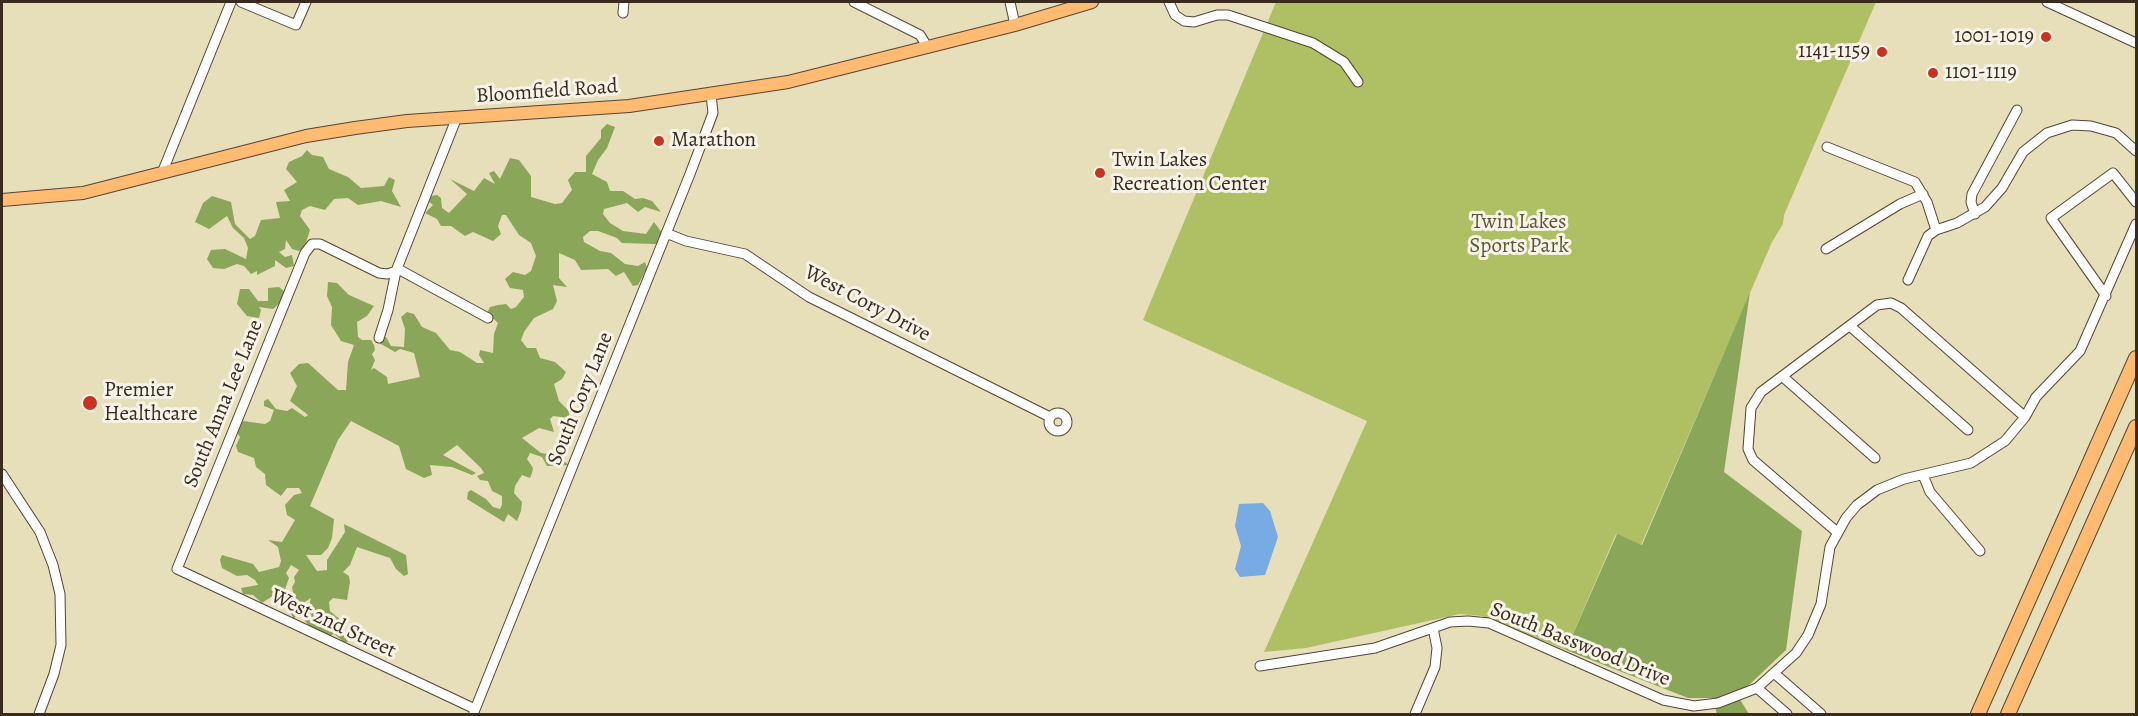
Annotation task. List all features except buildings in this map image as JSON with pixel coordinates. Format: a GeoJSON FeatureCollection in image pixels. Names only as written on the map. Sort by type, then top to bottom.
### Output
{"type":"FeatureCollection","features":[{"type":"Feature","properties":{"kind":"highway"},"geometry":{"type":"LineString","coordinates":[[1978,714],[2136,358]]}},
{"type":"Feature","properties":{"kind":"highway"},"geometry":{"type":"LineString","coordinates":[[2008,714],[2136,427]]}},
{"type":"Feature","properties":{"kind":"main road","name":"Bloomfield Road"},"geometry":{"type":"LineString","coordinates":[[2,200],[83,193],[306,136],[407,121],[570,112],[788,82],[1015,25],[1063,6],[1092,2]]}},
{"type":"Feature","properties":{"kind":"street"},"geometry":{"type":"LineString","coordinates":[[162,173],[231,2]]}},
{"type":"Feature","properties":{"kind":"street"},"geometry":{"type":"LineString","coordinates":[[241,2],[296,25],[306,2]]}},
{"type":"Feature","properties":{"kind":"street"},"geometry":{"type":"LineString","coordinates":[[623,13],[624,2]]}},
{"type":"Feature","properties":{"kind":"street"},"geometry":{"type":"LineString","coordinates":[[854,2],[920,34],[928,48]]}},
{"type":"Feature","properties":{"kind":"street"},"geometry":{"type":"LineString","coordinates":[[1010,2],[1015,25]]}},
{"type":"Feature","properties":{"kind":"street"},"geometry":{"type":"LineString","coordinates":[[1169,2],[1177,17],[1184,21],[1194,22],[1217,15],[1228,15],[1313,43],[1344,62],[1358,82]]}},
{"type":"Feature","properties":{"kind":"street"},"geometry":{"type":"LineString","coordinates":[[2047,2],[2136,42]]}},
{"type":"Feature","properties":{"kind":"street","name":"South Cory Lane"},"geometry":{"type":"LineString","coordinates":[[474,712],[713,113],[711,94]]}},
{"type":"Feature","properties":{"kind":"street"},"geometry":{"type":"LineString","coordinates":[[1975,214],[1971,202],[1972,194],[2017,110]]}},
{"type":"Feature","properties":{"kind":"street"},"geometry":{"type":"LineString","coordinates":[[379,338],[388,310],[396,271],[457,117]]}},
{"type":"Feature","properties":{"kind":"street"},"geometry":{"type":"LineString","coordinates":[[1908,280],[1924,242],[1936,230],[1975,214],[1997,196],[2023,152],[2039,137],[2055,130],[2081,125],[2101,128],[2124,138],[2136,151]]}},
{"type":"Feature","properties":{"kind":"street"},"geometry":{"type":"LineString","coordinates":[[1827,147],[1911,179],[1923,195],[1936,230]]}},
{"type":"Feature","properties":{"kind":"street"},"geometry":{"type":"LineString","coordinates":[[2106,296],[2051,218],[2113,173],[2136,202]]}},
{"type":"Feature","properties":{"kind":"street"},"geometry":{"type":"LineString","coordinates":[[1826,249],[1900,204],[1923,195]]}},
{"type":"Feature","properties":{"kind":"street","name":"South Basswood Drive"},"geometry":{"type":"LineString","coordinates":[[1260,666],[1375,648],[1459,621],[1489,623],[1648,695],[1694,706],[1736,698],[1757,688],[1796,653],[1808,635],[1821,604],[1830,547],[1837,532],[1857,505],[1877,490],[1977,460],[2005,441],[2025,417],[2045,385],[2080,351],[2136,224]]}},
{"type":"Feature","properties":{"kind":"street","name":"West Cory Drive"},"geometry":{"type":"LineString","coordinates":[[666,232],[687,240],[745,254],[806,296],[1050,417]]}},
{"type":"Feature","properties":{"kind":"street","name":"South Anna Lee Lane"},"geometry":{"type":"LineString","coordinates":[[177,569],[305,253],[312,244],[320,244],[380,273],[387,274],[396,271]]}},
{"type":"Feature","properties":{"kind":"street"},"geometry":{"type":"LineString","coordinates":[[396,271],[488,318]]}},
{"type":"Feature","properties":{"kind":"street"},"geometry":{"type":"LineString","coordinates":[[1837,532],[1753,460],[1749,453],[1749,414],[1752,403],[1761,392],[1877,305],[1896,304],[2025,417]]}},
{"type":"Feature","properties":{"kind":"street"},"geometry":{"type":"LineString","coordinates":[[1850,326],[1968,430]]}},
{"type":"Feature","properties":{"kind":"street"},"geometry":{"type":"LineString","coordinates":[[1782,376],[1875,458]]}},
{"type":"Feature","properties":{"kind":"street"},"geometry":{"type":"LineString","coordinates":[[2,474],[40,532],[53,565],[60,594],[61,645],[54,674],[39,714]]}},
{"type":"Feature","properties":{"kind":"street"},"geometry":{"type":"LineString","coordinates":[[1923,475],[1930,492],[1980,551]]}},
{"type":"Feature","properties":{"kind":"street","name":"West 2nd Street"},"geometry":{"type":"LineString","coordinates":[[177,569],[474,712]]}},
{"type":"Feature","properties":{"kind":"street"},"geometry":{"type":"LineString","coordinates":[[1415,714],[1435,667],[1437,648],[1433,628]]}},
{"type":"Feature","properties":{"kind":"street"},"geometry":{"type":"LineString","coordinates":[[1774,674],[1821,714]]}},
{"type":"Feature","properties":{"kind":"street"},"geometry":{"type":"LineString","coordinates":[[1757,688],[1787,714]]}},
{"type":"Feature","properties":{"kind":"green space","name":"Twin Lakes Sports Park"},"geometry":{"type":"Polygon","coordinates":[[[1276,2],[1876,2],[1784,215],[1783,224],[1772,242],[1641,545],[1616,534],[1566,650],[1482,616],[1460,614],[1306,648],[1264,652],[1367,421],[1143,320],[1276,2]]]}},
{"type":"Feature","properties":{"kind":"green space"},"geometry":{"type":"Polygon","coordinates":[[[607,124],[615,127],[607,148],[592,174],[607,182],[610,191],[623,191],[635,199],[643,198],[652,201],[661,212],[645,207],[638,212],[627,203],[604,209],[603,214],[610,223],[623,231],[646,234],[654,222],[662,233],[656,244],[622,243],[617,238],[598,231],[590,231],[583,237],[584,242],[600,251],[611,253],[625,264],[638,266],[645,262],[647,268],[638,285],[633,286],[624,272],[616,276],[608,269],[581,270],[575,260],[559,253],[559,278],[567,287],[553,285],[557,301],[553,309],[534,318],[524,332],[521,340],[527,348],[536,348],[540,358],[555,362],[566,372],[562,379],[554,384],[559,401],[569,411],[569,418],[553,416],[550,419],[554,432],[539,428],[522,438],[541,453],[556,455],[569,465],[547,466],[542,457],[530,453],[527,459],[533,468],[530,478],[522,475],[515,486],[514,493],[522,502],[521,511],[517,521],[508,514],[504,522],[467,499],[468,492],[471,490],[486,499],[493,507],[500,509],[502,505],[502,496],[492,491],[488,481],[480,480],[477,476],[484,473],[481,468],[457,445],[443,455],[476,473],[472,475],[452,467],[430,465],[432,475],[424,478],[406,469],[399,446],[351,421],[338,440],[310,506],[334,519],[332,538],[328,548],[321,555],[306,555],[317,571],[327,570],[327,560],[345,532],[344,524],[406,555],[408,574],[404,576],[396,569],[390,558],[357,547],[350,565],[343,572],[349,576],[350,582],[347,600],[333,598],[329,602],[330,611],[343,622],[344,635],[348,642],[344,642],[334,634],[329,636],[311,628],[305,621],[311,598],[303,603],[294,619],[290,612],[294,598],[292,587],[295,582],[294,577],[299,570],[291,565],[286,573],[289,578],[283,595],[274,595],[262,603],[253,595],[243,594],[241,588],[258,585],[247,575],[237,576],[222,568],[220,560],[222,555],[253,564],[259,572],[279,567],[281,561],[278,547],[268,540],[282,542],[295,520],[287,515],[285,505],[294,495],[302,493],[299,488],[287,488],[281,496],[266,485],[265,474],[256,467],[254,458],[238,452],[236,446],[240,437],[232,426],[243,421],[265,424],[270,421],[274,410],[264,406],[264,401],[268,399],[276,409],[287,411],[292,408],[305,417],[308,415],[290,401],[297,386],[290,373],[299,364],[308,363],[338,390],[346,390],[348,362],[354,345],[341,341],[331,325],[332,307],[327,296],[328,282],[337,283],[349,295],[374,306],[367,316],[357,322],[358,337],[362,340],[371,340],[375,350],[372,354],[375,360],[371,370],[374,368],[387,377],[388,384],[420,377],[414,353],[400,349],[395,352],[379,343],[380,339],[386,337],[391,346],[404,347],[405,329],[401,317],[407,312],[414,314],[422,327],[436,333],[450,350],[460,352],[477,363],[484,363],[479,355],[480,350],[493,353],[494,334],[498,323],[487,313],[490,307],[498,305],[506,304],[511,309],[516,307],[524,297],[523,290],[510,288],[505,279],[513,272],[525,275],[531,271],[536,256],[531,243],[519,235],[506,215],[502,215],[498,226],[501,234],[493,241],[473,232],[465,236],[451,226],[441,226],[437,219],[425,213],[433,205],[428,201],[430,196],[437,195],[441,198],[442,208],[449,213],[467,194],[450,179],[474,191],[484,178],[495,184],[489,173],[494,171],[500,179],[510,158],[519,160],[531,176],[531,197],[555,204],[562,203],[572,190],[568,180],[575,172],[586,172],[586,156],[601,138],[601,130],[607,124]]]}},
{"type":"Feature","properties":{"kind":"green space"},"geometry":{"type":"Polygon","coordinates":[[[307,150],[312,155],[323,157],[329,169],[348,177],[361,188],[384,186],[389,177],[395,180],[392,191],[401,207],[381,201],[358,205],[348,198],[334,199],[325,210],[310,206],[302,210],[300,216],[310,230],[305,246],[299,251],[292,249],[286,240],[285,249],[279,252],[285,257],[292,255],[294,266],[286,268],[275,260],[275,266],[257,275],[257,271],[251,274],[244,266],[237,264],[224,269],[213,268],[207,259],[211,250],[225,249],[246,259],[248,248],[244,238],[233,228],[227,216],[209,229],[195,222],[203,203],[212,196],[231,202],[235,224],[250,239],[255,236],[261,220],[280,218],[276,202],[290,201],[284,190],[297,182],[286,169],[289,162],[302,156],[307,150]]]}},
{"type":"Feature","properties":{"kind":"green space"},"geometry":{"type":"Polygon","coordinates":[[[279,287],[285,292],[281,302],[273,309],[259,307],[261,310],[259,318],[247,316],[237,304],[240,289],[249,289],[258,301],[268,301],[268,288],[279,287]]]}},
{"type":"Feature","properties":{"kind":"green space"},"geometry":{"type":"Polygon","coordinates":[[[1750,292],[1724,472],[1802,531],[1786,650],[1749,685],[1736,693],[1749,714],[1717,714],[1713,698],[1688,698],[1566,650],[1617,534],[1642,545],[1750,292]]]}},
{"type":"Feature","properties":{"kind":"water"},"geometry":{"type":"Polygon","coordinates":[[[1263,503],[1270,511],[1278,537],[1265,575],[1240,577],[1235,569],[1241,546],[1235,526],[1239,504],[1263,503]]]}},
{"type":"Feature","properties":{"kind":"place","name":"1001-1019"},"geometry":{"type":"Point","coordinates":[2046,37]}},
{"type":"Feature","properties":{"kind":"place","name":"1141-1159"},"geometry":{"type":"Point","coordinates":[1882,52]}},
{"type":"Feature","properties":{"kind":"place","name":"1101-1119"},"geometry":{"type":"Point","coordinates":[1933,73]}},
{"type":"Feature","properties":{"kind":"place","name":"Marathon"},"geometry":{"type":"Point","coordinates":[659,141]}},
{"type":"Feature","properties":{"kind":"place","name":"Twin Lakes Recreation Center"},"geometry":{"type":"Point","coordinates":[1100,173]}},
{"type":"Feature","properties":{"kind":"place","name":"Premier Healthcare"},"geometry":{"type":"Point","coordinates":[90,403]}}]}
